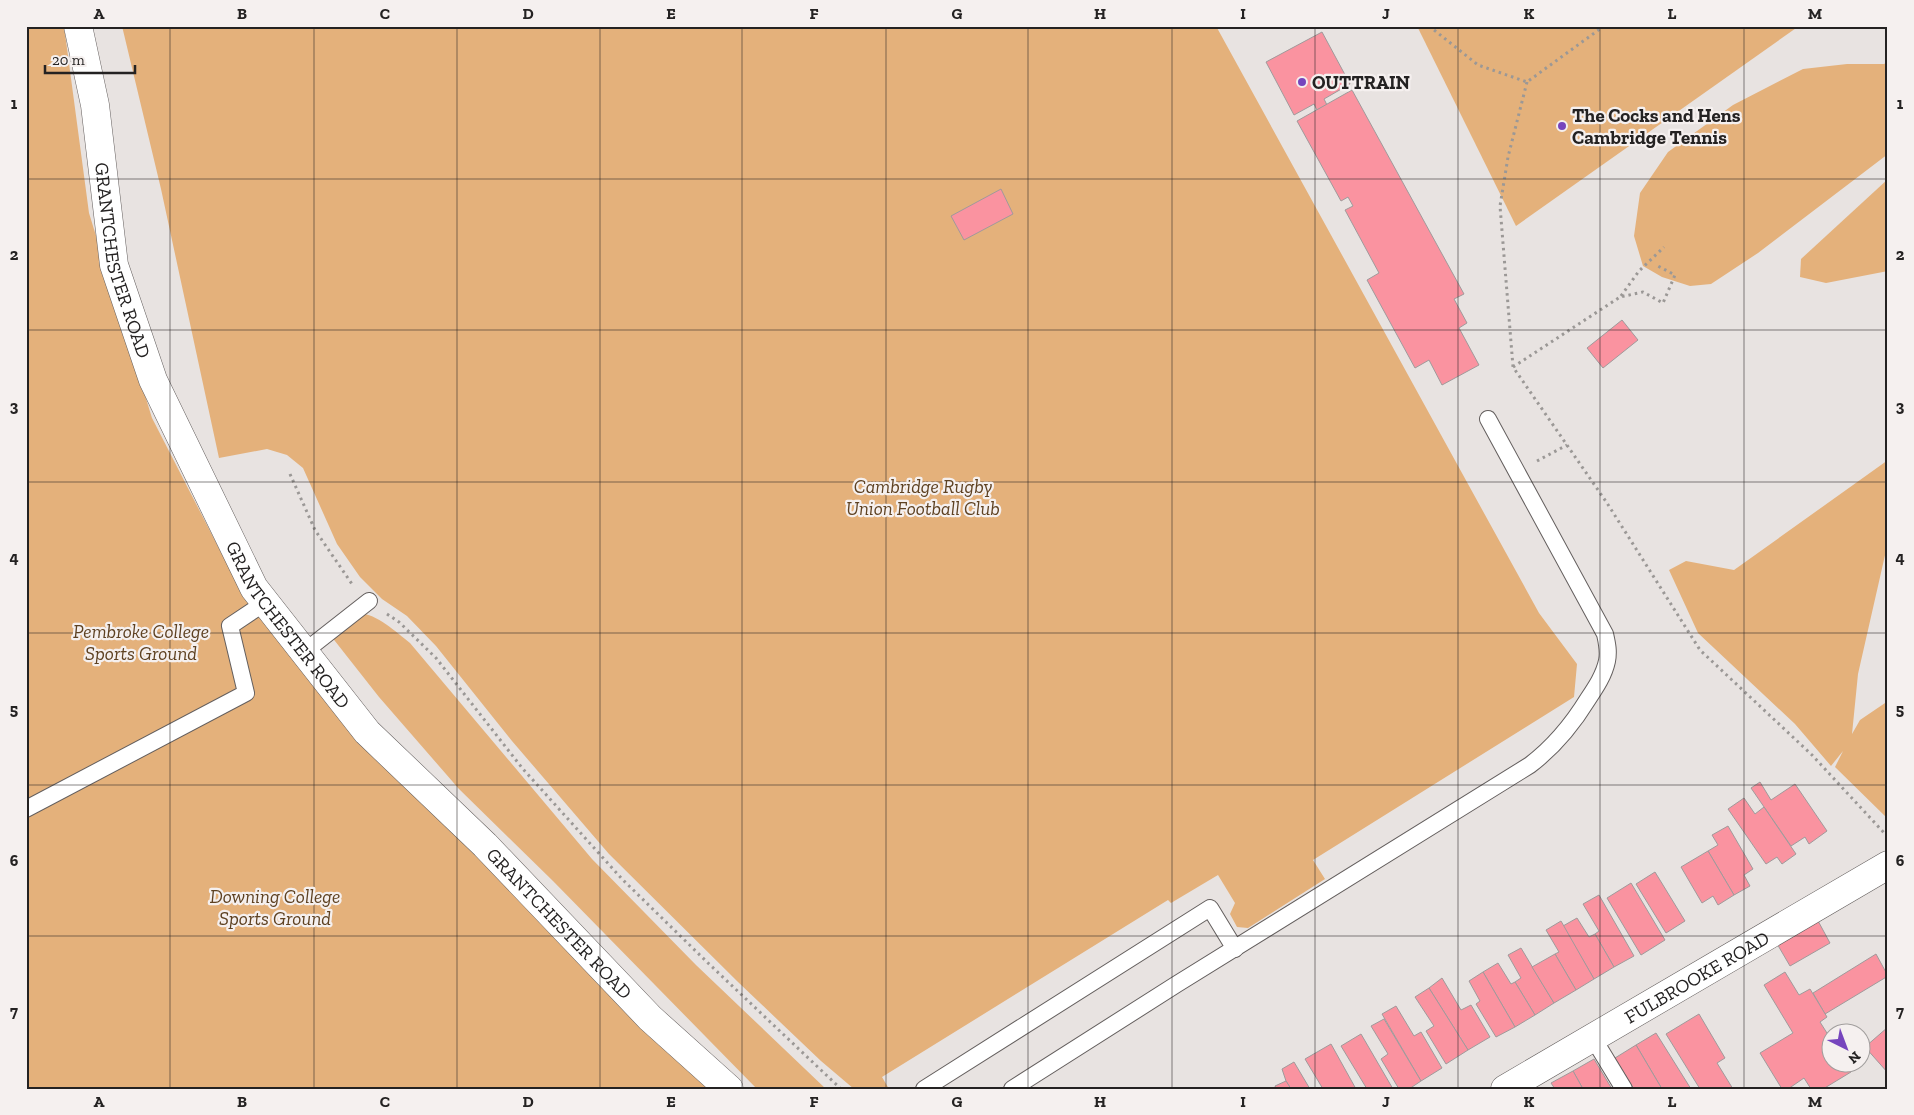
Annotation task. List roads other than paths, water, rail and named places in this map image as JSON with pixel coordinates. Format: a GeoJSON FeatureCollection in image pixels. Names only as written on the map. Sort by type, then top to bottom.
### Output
{"type":"FeatureCollection","features":[{"type":"Feature","properties":{"kind":"street","name":"GRANTCHESTER ROAD"},"geometry":{"type":"LineString","coordinates":[[78,26],[95,105],[114,265],[153,380],[254,588],[367,732],[484,846],[650,1018],[729,1089]]}},
{"type":"Feature","properties":{"kind":"street","name":"FULBROOKE ROAD"},"geometry":{"type":"LineString","coordinates":[[1506,1089],[1888,865]]}},
{"type":"Feature","properties":{"kind":"lane"},"geometry":{"type":"LineString","coordinates":[[1012,1089],[1234,948],[1530,765],[1564,735],[1598,683],[1607,659],[1608,646],[1605,634],[1488,419]]}},
{"type":"Feature","properties":{"kind":"lane"},"geometry":{"type":"LineString","coordinates":[[304,652],[368,601]]}},
{"type":"Feature","properties":{"kind":"lane"},"geometry":{"type":"LineString","coordinates":[[26,809],[246,693],[230,626],[266,602]]}},
{"type":"Feature","properties":{"kind":"lane"},"geometry":{"type":"LineString","coordinates":[[924,1089],[1210,908],[1234,948]]}},
{"type":"Feature","properties":{"kind":"lane"},"geometry":{"type":"LineString","coordinates":[[1593,1038],[1624,1089]]}},
{"type":"Feature","properties":{"kind":"place","name":"OUTTRAIN"},"geometry":{"type":"Point","coordinates":[1302,82]}},
{"type":"Feature","properties":{"kind":"place","name":"The Cocks and Hens Cambridge Tennis"},"geometry":{"type":"Point","coordinates":[1562,126]}},
{"type":"Feature","properties":{"kind":"park label","name":"Cambridge Rugby Union Football Club"},"geometry":{"type":"Point","coordinates":[923,497]}},
{"type":"Feature","properties":{"kind":"park label","name":"Pembroke College Sports Ground"},"geometry":{"type":"Point","coordinates":[141,642]}},
{"type":"Feature","properties":{"kind":"park label","name":"Downing College Sports Ground"},"geometry":{"type":"Point","coordinates":[275,907]}}]}
